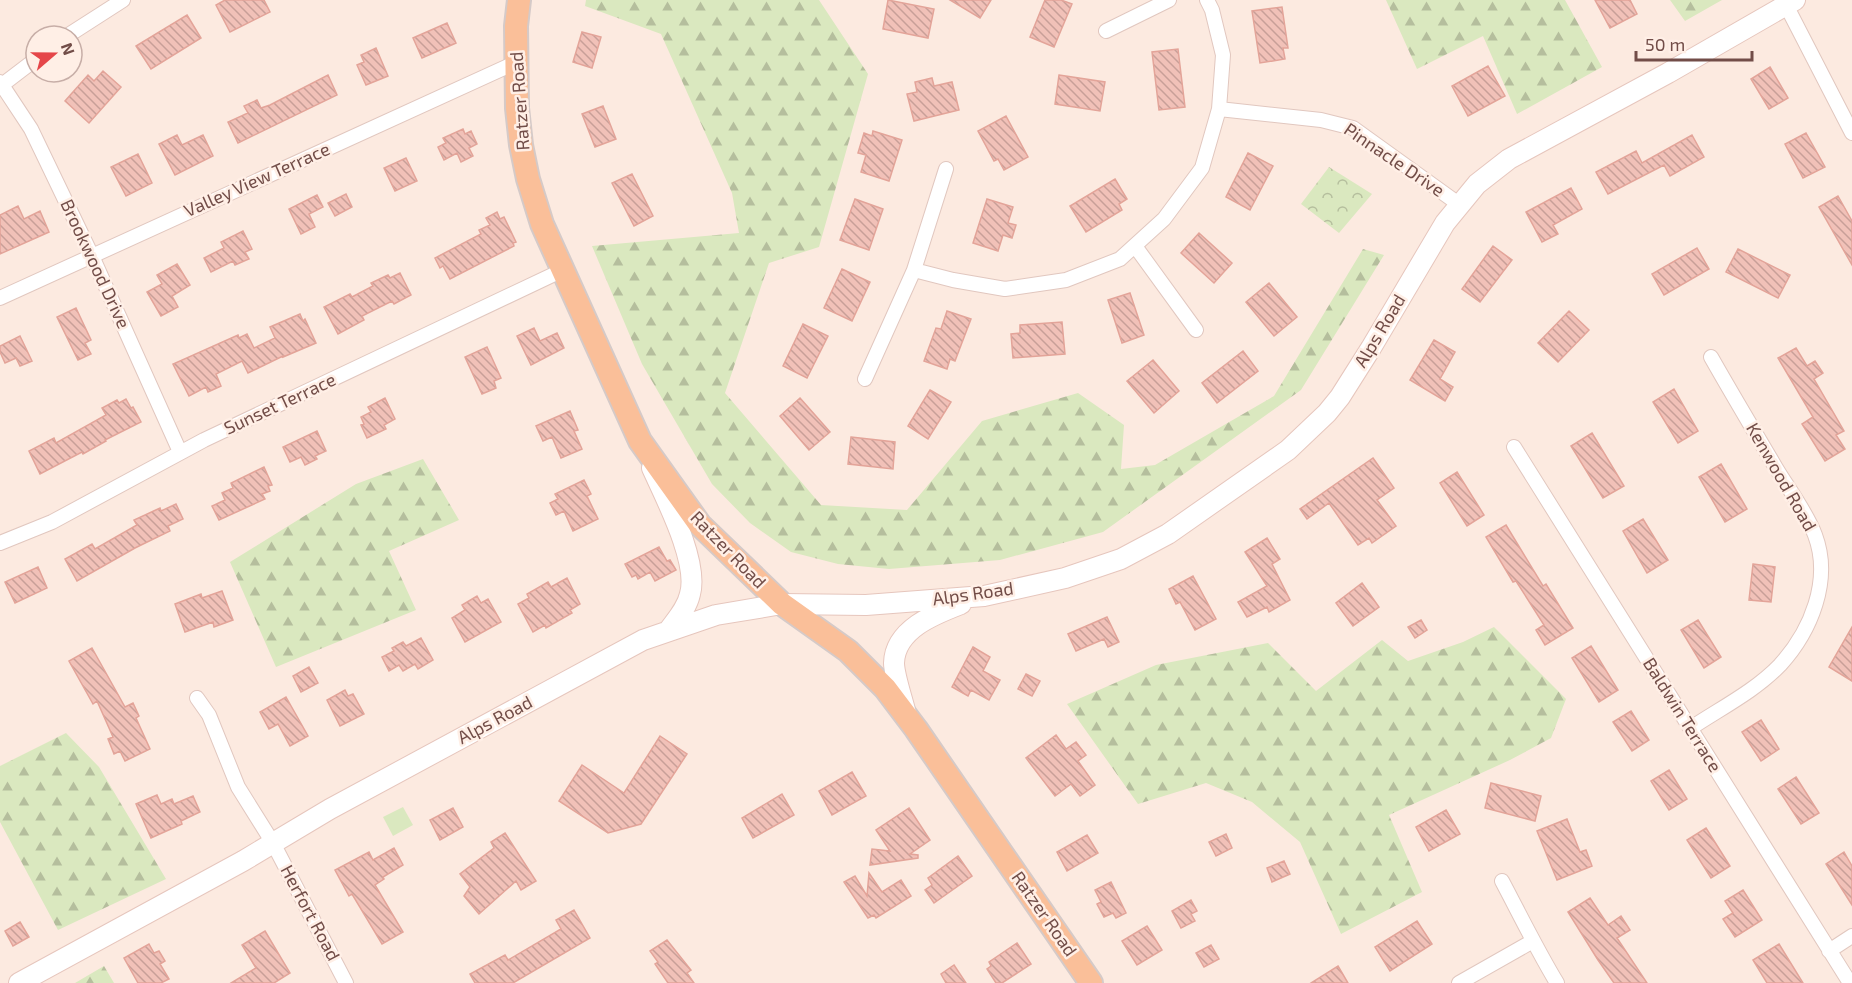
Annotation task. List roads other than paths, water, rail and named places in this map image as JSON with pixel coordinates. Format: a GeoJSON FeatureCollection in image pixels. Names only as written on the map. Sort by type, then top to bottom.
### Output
{"type":"FeatureCollection","features":[{"type":"Feature","properties":{"kind":"main road","name":"Ratzer Road"},"geometry":{"type":"LineString","coordinates":[[519,0],[515,63],[517,108],[528,179],[542,224],[640,441],[700,525],[782,604],[847,651],[885,688],[1091,983]]}},
{"type":"Feature","properties":{"kind":"main road","name":"Alps Road"},"geometry":{"type":"LineString","coordinates":[[19,983],[273,843],[330,808],[643,640],[717,615],[782,604],[866,605],[984,596],[1065,578],[1121,559],[1168,534],[1288,450],[1319,421],[1340,397],[1434,240],[1477,184],[1509,159],[1668,73],[1791,2]]}},
{"type":"Feature","properties":{"kind":"main road"},"geometry":{"type":"LineString","coordinates":[[640,441],[679,528],[692,575],[691,594],[669,630]]}},
{"type":"Feature","properties":{"kind":"main road"},"geometry":{"type":"LineString","coordinates":[[907,717],[894,663],[899,644],[915,627],[936,614],[984,596]]}},
{"type":"Feature","properties":{"kind":"street"},"geometry":{"type":"LineString","coordinates":[[84,26],[123,0]]}},
{"type":"Feature","properties":{"kind":"street"},"geometry":{"type":"LineString","coordinates":[[1106,31],[1169,0]]}},
{"type":"Feature","properties":{"kind":"street"},"geometry":{"type":"LineString","coordinates":[[914,270],[953,280],[1005,289],[1066,280],[1120,259],[1135,246],[1164,219],[1202,168],[1219,109],[1223,55],[1207,0]]}},
{"type":"Feature","properties":{"kind":"street"},"geometry":{"type":"LineString","coordinates":[[1791,2],[1852,133]]}},
{"type":"Feature","properties":{"kind":"street","name":"Valley View Terrace"},"geometry":{"type":"LineString","coordinates":[[0,298],[515,63]]}},
{"type":"Feature","properties":{"kind":"street"},"geometry":{"type":"LineString","coordinates":[[1,84],[24,68]]}},
{"type":"Feature","properties":{"kind":"street","name":"Brookwood Drive"},"geometry":{"type":"LineString","coordinates":[[1,84],[31,129],[92,256],[180,452]]}},
{"type":"Feature","properties":{"kind":"street","name":"Pinnacle Drive"},"geometry":{"type":"LineString","coordinates":[[1219,109],[1321,120],[1353,128],[1460,204]]}},
{"type":"Feature","properties":{"kind":"street"},"geometry":{"type":"LineString","coordinates":[[866,379],[914,270],[946,169]]}},
{"type":"Feature","properties":{"kind":"street"},"geometry":{"type":"LineString","coordinates":[[1135,246],[1196,330]]}},
{"type":"Feature","properties":{"kind":"street","name":"Sunset Terrace"},"geometry":{"type":"LineString","coordinates":[[0,543],[52,522],[180,452],[563,270]]}},
{"type":"Feature","properties":{"kind":"street","name":"Kenwood Road"},"geometry":{"type":"LineString","coordinates":[[1691,728],[1760,683],[1780,665],[1796,645],[1808,624],[1817,602],[1821,580],[1821,558],[1810,524],[1711,357]]}},
{"type":"Feature","properties":{"kind":"street","name":"Baldwin Terrace"},"geometry":{"type":"LineString","coordinates":[[1514,447],[1850,983]]}},
{"type":"Feature","properties":{"kind":"street","name":"Herfort Road"},"geometry":{"type":"LineString","coordinates":[[197,698],[209,716],[238,787],[273,843],[346,983]]}},
{"type":"Feature","properties":{"kind":"street"},"geometry":{"type":"LineString","coordinates":[[1502,881],[1557,983]]}},
{"type":"Feature","properties":{"kind":"street"},"geometry":{"type":"LineString","coordinates":[[1829,951],[1852,936]]}},
{"type":"Feature","properties":{"kind":"street"},"geometry":{"type":"LineString","coordinates":[[1459,983],[1533,940]]}}]}
